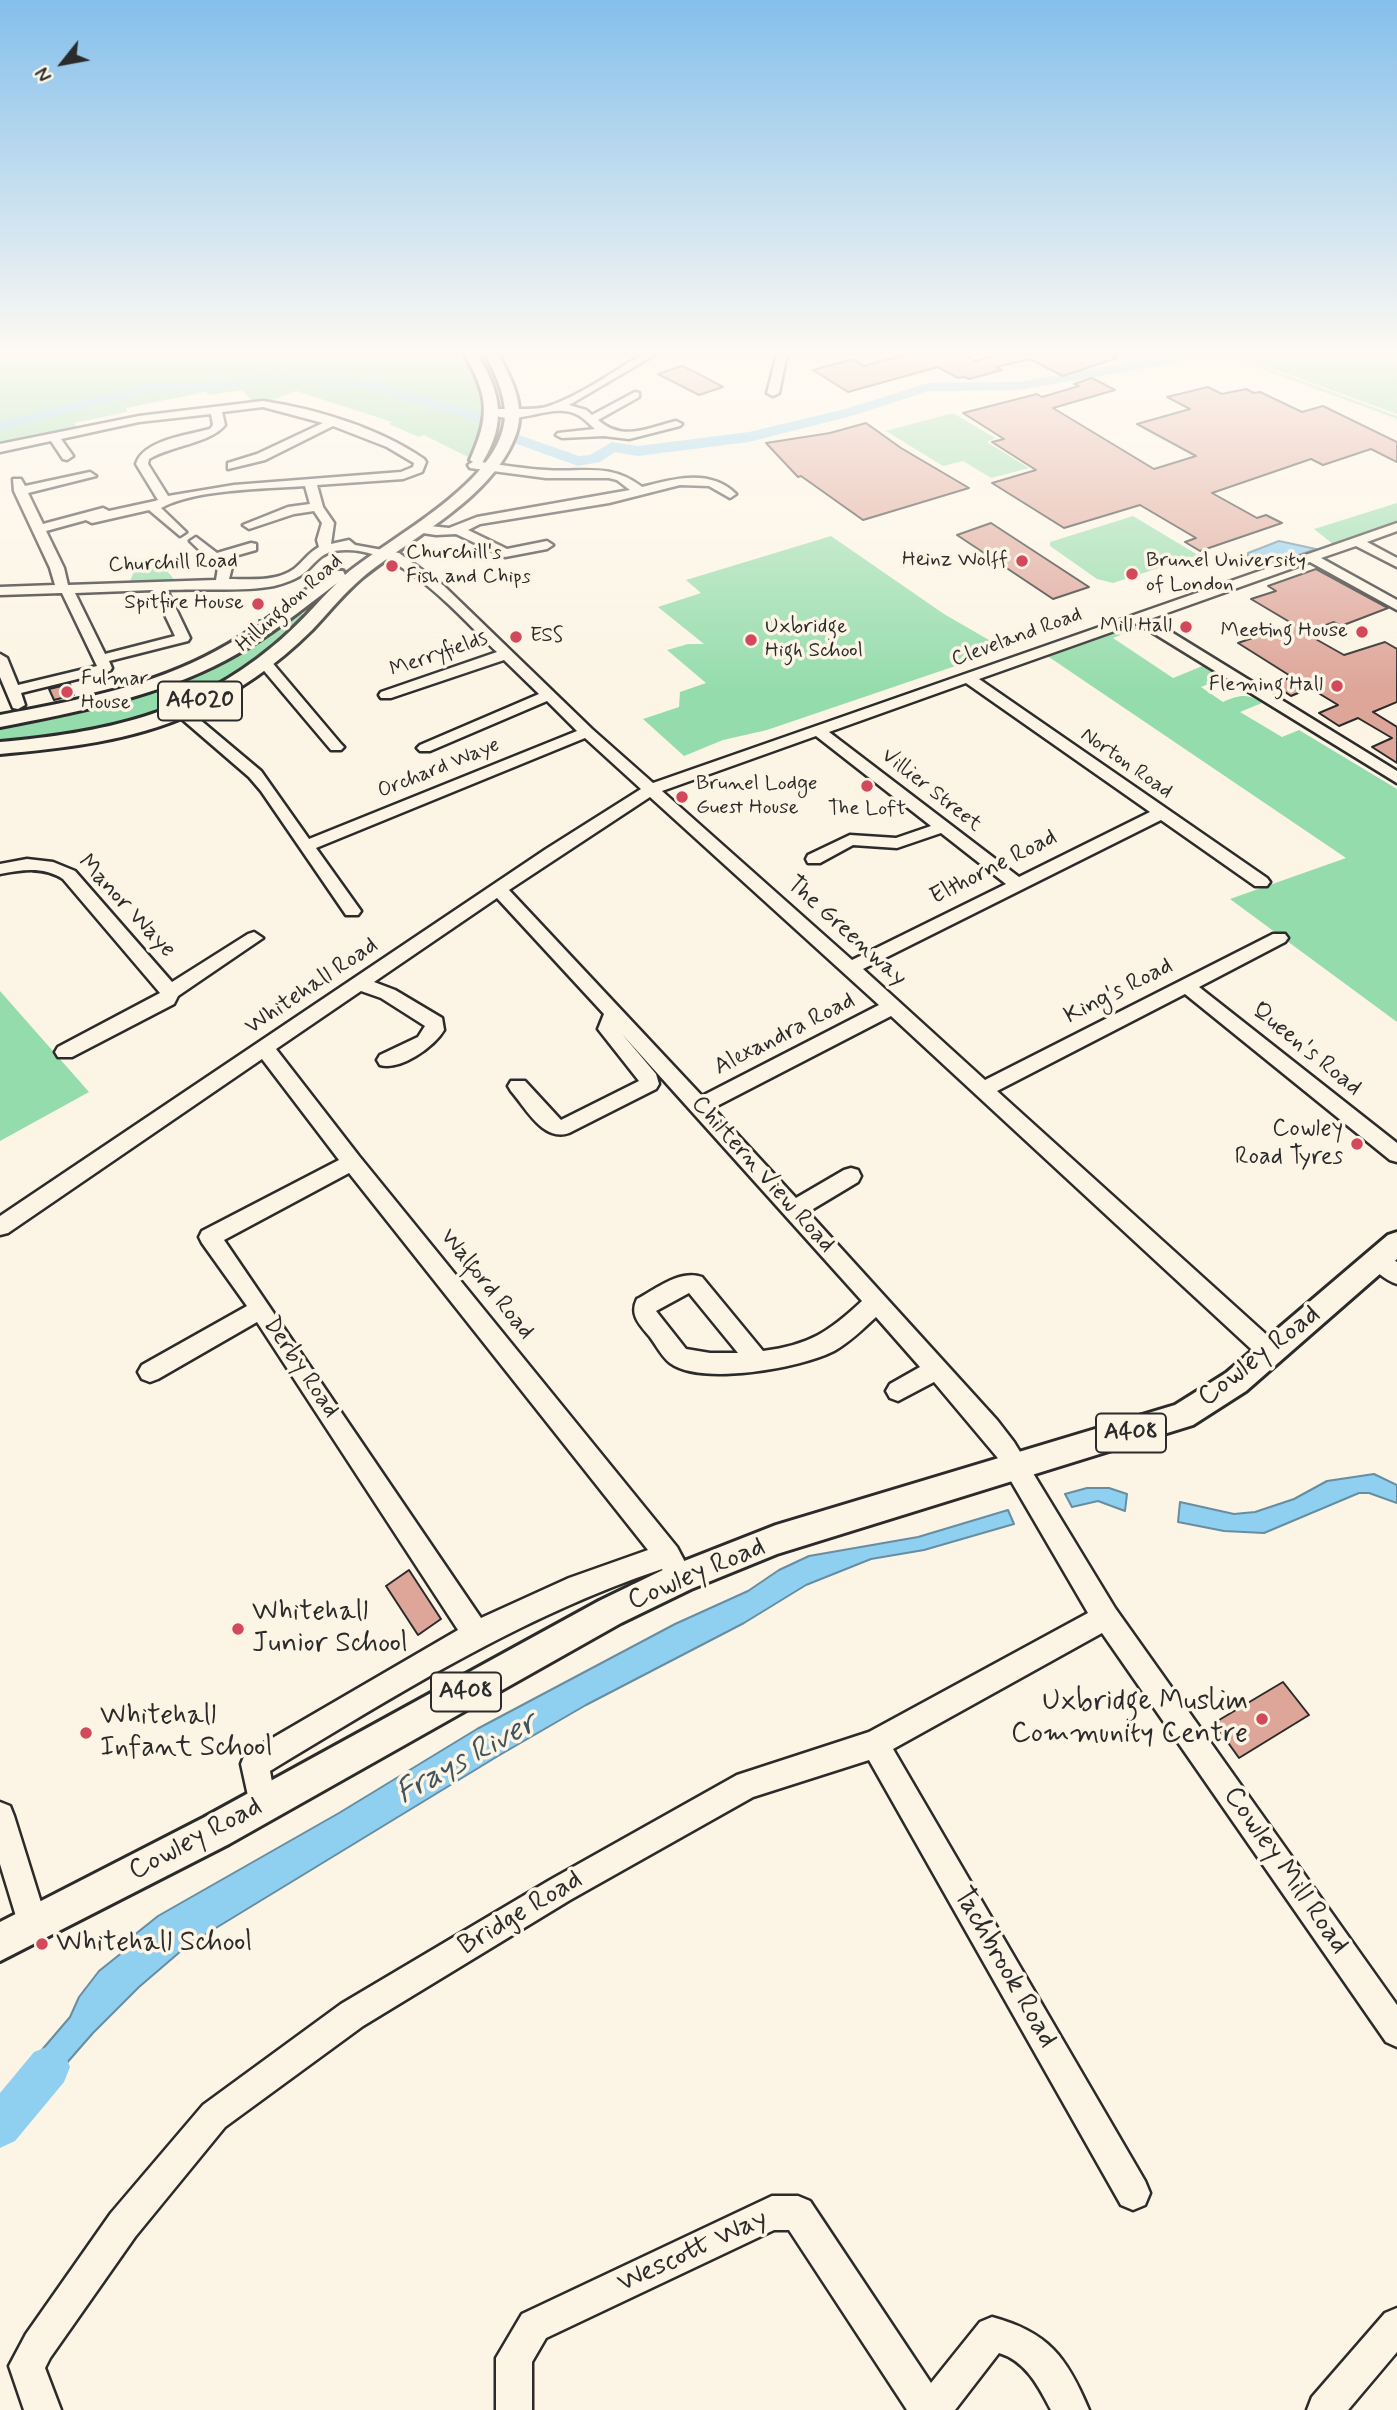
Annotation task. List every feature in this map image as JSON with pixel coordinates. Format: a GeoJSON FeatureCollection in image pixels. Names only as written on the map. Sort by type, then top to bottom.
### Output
{"type":"FeatureCollection","features":[{"type":"Feature","properties":{"kind":"main road","name":"Hillingdon Road"},"geometry":{"type":"LineString","coordinates":[[0,721],[79,706],[153,684],[206,664],[270,624],[480,466]]}},
{"type":"Feature","properties":{"kind":"main road","name":"Hillingdon Road"},"geometry":{"type":"LineString","coordinates":[[0,748],[50,744],[121,731],[181,711],[265,663],[306,626],[372,550],[420,529],[481,466]]}},
{"type":"Feature","properties":{"kind":"main road","name":"A4020"},"geometry":{"type":"LineString","coordinates":[[270,624],[289,615],[302,614],[310,618],[306,626]]}},
{"type":"Feature","properties":{"kind":"main road","name":"Cowley Road"},"geometry":{"type":"LineString","coordinates":[[0,1941],[262,1804],[610,1612],[674,1566],[776,1540],[1028,1486],[1183,1416],[1236,1382],[1391,1259]]}},
{"type":"Feature","properties":{"kind":"street"},"geometry":{"type":"LineString","coordinates":[[143,466],[161,501]]}},
{"type":"Feature","properties":{"kind":"street"},"geometry":{"type":"LineString","coordinates":[[92,519],[161,501],[310,482],[399,476],[419,466]]}},
{"type":"Feature","properties":{"kind":"street"},"geometry":{"type":"LineString","coordinates":[[492,466],[546,474],[609,474],[621,477],[639,491]]}},
{"type":"Feature","properties":{"kind":"street"},"geometry":{"type":"LineString","coordinates":[[90,475],[19,486],[102,664]]}},
{"type":"Feature","properties":{"kind":"street"},"geometry":{"type":"LineString","coordinates":[[420,529],[442,534],[460,531],[478,521],[609,499],[672,482],[696,481],[718,485],[730,494]]}},
{"type":"Feature","properties":{"kind":"street"},"geometry":{"type":"LineString","coordinates":[[310,482],[317,507],[328,523],[323,540],[331,548],[372,550]]}},
{"type":"Feature","properties":{"kind":"street"},"geometry":{"type":"LineString","coordinates":[[161,501],[153,509],[180,532]]}},
{"type":"Feature","properties":{"kind":"street"},"geometry":{"type":"LineString","coordinates":[[249,525],[292,510],[317,507]]}},
{"type":"Feature","properties":{"kind":"street"},"geometry":{"type":"LineString","coordinates":[[38,529],[115,510]]}},
{"type":"Feature","properties":{"kind":"street","name":"Cleveland Road"},"geometry":{"type":"LineString","coordinates":[[652,789],[1397,527]]}},
{"type":"Feature","properties":{"kind":"street"},"geometry":{"type":"LineString","coordinates":[[460,531],[505,553],[547,545]]}},
{"type":"Feature","properties":{"kind":"street"},"geometry":{"type":"LineString","coordinates":[[196,541],[225,567],[222,583]]}},
{"type":"Feature","properties":{"kind":"street"},"geometry":{"type":"LineString","coordinates":[[1358,542],[1397,563]]}},
{"type":"Feature","properties":{"kind":"street"},"geometry":{"type":"LineString","coordinates":[[215,558],[251,547]]}},
{"type":"Feature","properties":{"kind":"street","name":"Churchill Road"},"geometry":{"type":"LineString","coordinates":[[0,591],[273,582],[298,572],[314,555],[331,548]]}},
{"type":"Feature","properties":{"kind":"street","name":"The Greenway"},"geometry":{"type":"LineString","coordinates":[[372,550],[405,562],[426,578],[587,732],[1271,1353]]}},
{"type":"Feature","properties":{"kind":"street"},"geometry":{"type":"LineString","coordinates":[[1312,558],[1397,606]]}},
{"type":"Feature","properties":{"kind":"street"},"geometry":{"type":"LineString","coordinates":[[0,658],[10,691],[183,638],[160,593],[160,586]]}},
{"type":"Feature","properties":{"kind":"street"},"geometry":{"type":"LineString","coordinates":[[1139,618],[1397,778]]}},
{"type":"Feature","properties":{"kind":"street","name":"Merryfields"},"geometry":{"type":"LineString","coordinates":[[386,695],[506,654]]}},
{"type":"Feature","properties":{"kind":"street"},"geometry":{"type":"LineString","coordinates":[[265,663],[336,747]]}},
{"type":"Feature","properties":{"kind":"street","name":"Norton Road"},"geometry":{"type":"LineString","coordinates":[[968,678],[1160,814],[1262,882]]}},
{"type":"Feature","properties":{"kind":"street"},"geometry":{"type":"LineString","coordinates":[[425,748],[549,695]]}},
{"type":"Feature","properties":{"kind":"street"},"geometry":{"type":"LineString","coordinates":[[181,711],[255,774],[352,911]]}},
{"type":"Feature","properties":{"kind":"street","name":"Villier Street"},"geometry":{"type":"LineString","coordinates":[[819,731],[1017,884]]}},
{"type":"Feature","properties":{"kind":"street","name":"Orchard Waye"},"geometry":{"type":"LineString","coordinates":[[306,846],[587,732]]}},
{"type":"Feature","properties":{"kind":"street","name":"Whitehall Road"},"geometry":{"type":"LineString","coordinates":[[0,1227],[264,1047],[652,789]]}},
{"type":"Feature","properties":{"kind":"street","name":"Elthorne Road"},"geometry":{"type":"LineString","coordinates":[[850,968],[1160,814]]}},
{"type":"Feature","properties":{"kind":"street"},"geometry":{"type":"LineString","coordinates":[[814,859],[850,840],[897,843],[943,827]]}},
{"type":"Feature","properties":{"kind":"street","name":"Manor Waye"},"geometry":{"type":"LineString","coordinates":[[0,869],[20,865],[59,868],[69,875],[170,992]]}},
{"type":"Feature","properties":{"kind":"street","name":"Chiltern View Road"},"geometry":{"type":"LineString","coordinates":[[499,890],[700,1106],[989,1427],[1028,1486]]}},
{"type":"Feature","properties":{"kind":"street","name":"Manor Waye"},"geometry":{"type":"LineString","coordinates":[[65,1052],[167,999],[170,992],[254,938]]}},
{"type":"Feature","properties":{"kind":"street","name":"King's Road"},"geometry":{"type":"LineString","coordinates":[[983,1090],[1279,938]]}},
{"type":"Feature","properties":{"kind":"street"},"geometry":{"type":"LineString","coordinates":[[360,984],[388,994],[435,1023],[435,1032],[428,1040],[387,1060]]}},
{"type":"Feature","properties":{"kind":"street","name":"Queen's Road"},"geometry":{"type":"LineString","coordinates":[[1185,985],[1397,1154]]}},
{"type":"Feature","properties":{"kind":"street","name":"Alexandra Road"},"geometry":{"type":"LineString","coordinates":[[700,1106],[892,1007]]}},
{"type":"Feature","properties":{"kind":"street"},"geometry":{"type":"LineString","coordinates":[[518,1086],[552,1126],[557,1128],[569,1125],[645,1088],[649,1079],[607,1029],[608,1021],[614,1015]]}},
{"type":"Feature","properties":{"kind":"street","name":"Walford Road"},"geometry":{"type":"LineString","coordinates":[[264,1047],[352,1162],[674,1566]]}},
{"type":"Feature","properties":{"kind":"street","name":"Derby Road"},"geometry":{"type":"LineString","coordinates":[[352,1162],[210,1237],[261,1309],[477,1635]]}},
{"type":"Feature","properties":{"kind":"street"},"geometry":{"type":"LineString","coordinates":[[793,1210],[851,1176]]}},
{"type":"Feature","properties":{"kind":"street"},"geometry":{"type":"LineString","coordinates":[[757,1360],[695,1284],[680,1286],[645,1306],[645,1314],[673,1352],[682,1359],[713,1363],[757,1360],[800,1353],[822,1346],[846,1330],[877,1302]]}},
{"type":"Feature","properties":{"kind":"street"},"geometry":{"type":"LineString","coordinates":[[150,1372],[261,1309]]}},
{"type":"Feature","properties":{"kind":"street"},"geometry":{"type":"LineString","coordinates":[[898,1391],[937,1369]]}},
{"type":"Feature","properties":{"kind":"street","name":"Cowley Mill Road"},"geometry":{"type":"LineString","coordinates":[[1028,1486],[1073,1568],[1106,1617],[1397,2031]]}},
{"type":"Feature","properties":{"kind":"street"},"geometry":{"type":"LineString","coordinates":[[262,1804],[255,1764],[477,1635],[576,1587],[674,1566]]}},
{"type":"Feature","properties":{"kind":"street","name":"Bridge Road"},"geometry":{"type":"LineString","coordinates":[[43,2410],[27,2366],[38,2346],[123,2225],[214,2116],[352,2015],[560,1890],[747,1785],[875,1744],[1106,1617]]}},
{"type":"Feature","properties":{"kind":"street","name":"Tachbrook Road"},"geometry":{"type":"LineString","coordinates":[[875,1744],[1133,2193]]}},
{"type":"Feature","properties":{"kind":"street"},"geometry":{"type":"LineString","coordinates":[[0,1816],[33,1925]]}},
{"type":"Feature","properties":{"kind":"street","name":"Wescott Way"},"geometry":{"type":"LineString","coordinates":[[514,2410],[514,2358],[534,2326],[772,2213],[798,2213],[928,2410]]}},
{"type":"Feature","properties":{"kind":"street"},"geometry":{"type":"LineString","coordinates":[[1325,2410],[1397,2325]]}},
{"type":"Feature","properties":{"kind":"street"},"geometry":{"type":"LineString","coordinates":[[933,2410],[992,2334],[1013,2339],[1040,2356],[1071,2410]]}},
{"type":"Feature","properties":{"kind":"green space"},"geometry":{"type":"Polygon","coordinates":[[[972,466],[1029,468],[991,478],[972,466]]]}},
{"type":"Feature","properties":{"kind":"green space"},"geometry":{"type":"Polygon","coordinates":[[[1397,503],[1397,527],[1339,549],[1314,529],[1397,503]]]}},
{"type":"Feature","properties":{"kind":"green space"},"geometry":{"type":"Polygon","coordinates":[[[1133,516],[1198,555],[1113,583],[1097,579],[1050,546],[1050,542],[1133,516]]]}},
{"type":"Feature","properties":{"kind":"green space"},"geometry":{"type":"Polygon","coordinates":[[[831,536],[944,614],[989,640],[989,649],[970,661],[767,730],[723,740],[684,756],[643,719],[679,707],[680,692],[706,683],[667,650],[688,644],[704,644],[658,607],[701,593],[686,580],[831,536]]]}},
{"type":"Feature","properties":{"kind":"green space"},"geometry":{"type":"Polygon","coordinates":[[[154,556],[173,581],[130,581],[139,560],[154,556]]]}},
{"type":"Feature","properties":{"kind":"green space"},"geometry":{"type":"Polygon","coordinates":[[[296,613],[307,615],[265,663],[156,721],[0,748],[0,721],[153,684],[296,613]]]}},
{"type":"Feature","properties":{"kind":"green space"},"geometry":{"type":"Polygon","coordinates":[[[1140,623],[1144,626],[1113,638],[1173,678],[1205,665],[1218,674],[1220,679],[1201,687],[1223,702],[1243,696],[1257,700],[1262,703],[1240,712],[1282,737],[1299,730],[1397,789],[1397,1022],[1230,899],[1346,858],[1040,651],[1097,631],[1104,636],[1140,623]]]}},
{"type":"Feature","properties":{"kind":"green space"},"geometry":{"type":"Polygon","coordinates":[[[0,991],[89,1092],[0,1141],[0,991]]]}},
{"type":"Feature","properties":{"kind":"water"},"geometry":{"type":"Polygon","coordinates":[[[1279,541],[1316,549],[1272,564],[1256,562],[1257,559],[1248,556],[1248,553],[1279,541]]]}},
{"type":"Feature","properties":{"kind":"water"},"geometry":{"type":"Polygon","coordinates":[[[1374,1474],[1397,1485],[1397,1503],[1369,1493],[1359,1493],[1264,1533],[1224,1531],[1178,1522],[1180,1502],[1234,1514],[1255,1512],[1294,1499],[1327,1481],[1374,1474]]]}},
{"type":"Feature","properties":{"kind":"water"},"geometry":{"type":"Polygon","coordinates":[[[1087,1488],[1109,1488],[1127,1494],[1125,1511],[1098,1501],[1072,1507],[1065,1494],[1087,1488]]]}},
{"type":"Feature","properties":{"kind":"water"},"geometry":{"type":"Polygon","coordinates":[[[1008,1510],[1014,1524],[924,1550],[871,1559],[806,1585],[744,1623],[586,1705],[498,1756],[188,1945],[139,1987],[93,2033],[31,2104],[17,2079],[70,2017],[79,1997],[99,1971],[124,1951],[123,1944],[158,1916],[339,1813],[477,1729],[675,1624],[748,1591],[779,1570],[809,1556],[918,1537],[1008,1510]]]}},
{"type":"Feature","properties":{"kind":"building"},"geometry":{"type":"Polygon","coordinates":[[[788,466],[932,466],[969,488],[863,520],[801,476],[798,477],[788,466]]]}},
{"type":"Feature","properties":{"kind":"building"},"geometry":{"type":"Polygon","coordinates":[[[1030,466],[1150,466],[1154,469],[1162,466],[1289,466],[1212,493],[1257,518],[1266,515],[1282,523],[1200,551],[1185,542],[1196,538],[1140,505],[1064,528],[992,483],[1036,470],[1030,466]]]}},
{"type":"Feature","properties":{"kind":"building","name":"Heinz Wolff"},"geometry":{"type":"Polygon","coordinates":[[[991,523],[1089,587],[1053,599],[957,535],[991,523]]]}},
{"type":"Feature","properties":{"kind":"building"},"geometry":{"type":"Polygon","coordinates":[[[1316,569],[1388,608],[1341,626],[1334,622],[1305,633],[1344,655],[1385,642],[1397,649],[1397,702],[1373,712],[1397,727],[1397,763],[1372,747],[1392,738],[1358,718],[1339,726],[1319,713],[1338,705],[1310,688],[1291,696],[1273,684],[1292,677],[1238,643],[1293,624],[1251,599],[1276,591],[1268,586],[1316,569]]]}},
{"type":"Feature","properties":{"kind":"building"},"geometry":{"type":"Polygon","coordinates":[[[70,684],[74,695],[54,700],[49,689],[70,684]]]}},
{"type":"Feature","properties":{"kind":"building"},"geometry":{"type":"Polygon","coordinates":[[[409,1570],[441,1619],[418,1635],[386,1586],[409,1570]]]}},
{"type":"Feature","properties":{"kind":"building","name":"Uxbridge Muslim Community Centre"},"geometry":{"type":"Polygon","coordinates":[[[1283,1682],[1309,1715],[1239,1758],[1214,1723],[1283,1682]]]}},
{"type":"Feature","properties":{"kind":"waterway","name":"Frays River"},"geometry":{"type":"LineString","coordinates":[[0,2126],[49,2067]]}},
{"type":"Feature","properties":{"kind":"place","name":"Heinz Wolff"},"geometry":{"type":"Point","coordinates":[1022,561]}},
{"type":"Feature","properties":{"kind":"place","name":"Churchill's Fish and Chips"},"geometry":{"type":"Point","coordinates":[392,566]}},
{"type":"Feature","properties":{"kind":"place","name":"Brunel University of London"},"geometry":{"type":"Point","coordinates":[1132,574]}},
{"type":"Feature","properties":{"kind":"place","name":"Spitfire House"},"geometry":{"type":"Point","coordinates":[258,604]}},
{"type":"Feature","properties":{"kind":"place","name":"Mill Hall"},"geometry":{"type":"Point","coordinates":[1186,627]}},
{"type":"Feature","properties":{"kind":"place","name":"Meeting House"},"geometry":{"type":"Point","coordinates":[1362,632]}},
{"type":"Feature","properties":{"kind":"place","name":"ESS"},"geometry":{"type":"Point","coordinates":[516,637]}},
{"type":"Feature","properties":{"kind":"place","name":"Uxbridge High School"},"geometry":{"type":"Point","coordinates":[751,640]}},
{"type":"Feature","properties":{"kind":"place","name":"Fleming Hall"},"geometry":{"type":"Point","coordinates":[1337,686]}},
{"type":"Feature","properties":{"kind":"place","name":"Fulmar House"},"geometry":{"type":"Point","coordinates":[67,692]}},
{"type":"Feature","properties":{"kind":"place","name":"The Loft"},"geometry":{"type":"Point","coordinates":[867,786]}},
{"type":"Feature","properties":{"kind":"place","name":"Brunel Lodge Guest House"},"geometry":{"type":"Point","coordinates":[682,797]}},
{"type":"Feature","properties":{"kind":"place","name":"Cowley Road Tyres"},"geometry":{"type":"Point","coordinates":[1357,1144]}},
{"type":"Feature","properties":{"kind":"place","name":"Whitehall Junior School"},"geometry":{"type":"Point","coordinates":[238,1629]}},
{"type":"Feature","properties":{"kind":"place","name":"Uxbridge Muslim Community Centre"},"geometry":{"type":"Point","coordinates":[1262,1719]}},
{"type":"Feature","properties":{"kind":"place","name":"Whitehall Infant School"},"geometry":{"type":"Point","coordinates":[86,1733]}},
{"type":"Feature","properties":{"kind":"place","name":"Whitehall School"},"geometry":{"type":"Point","coordinates":[42,1944]}}]}
